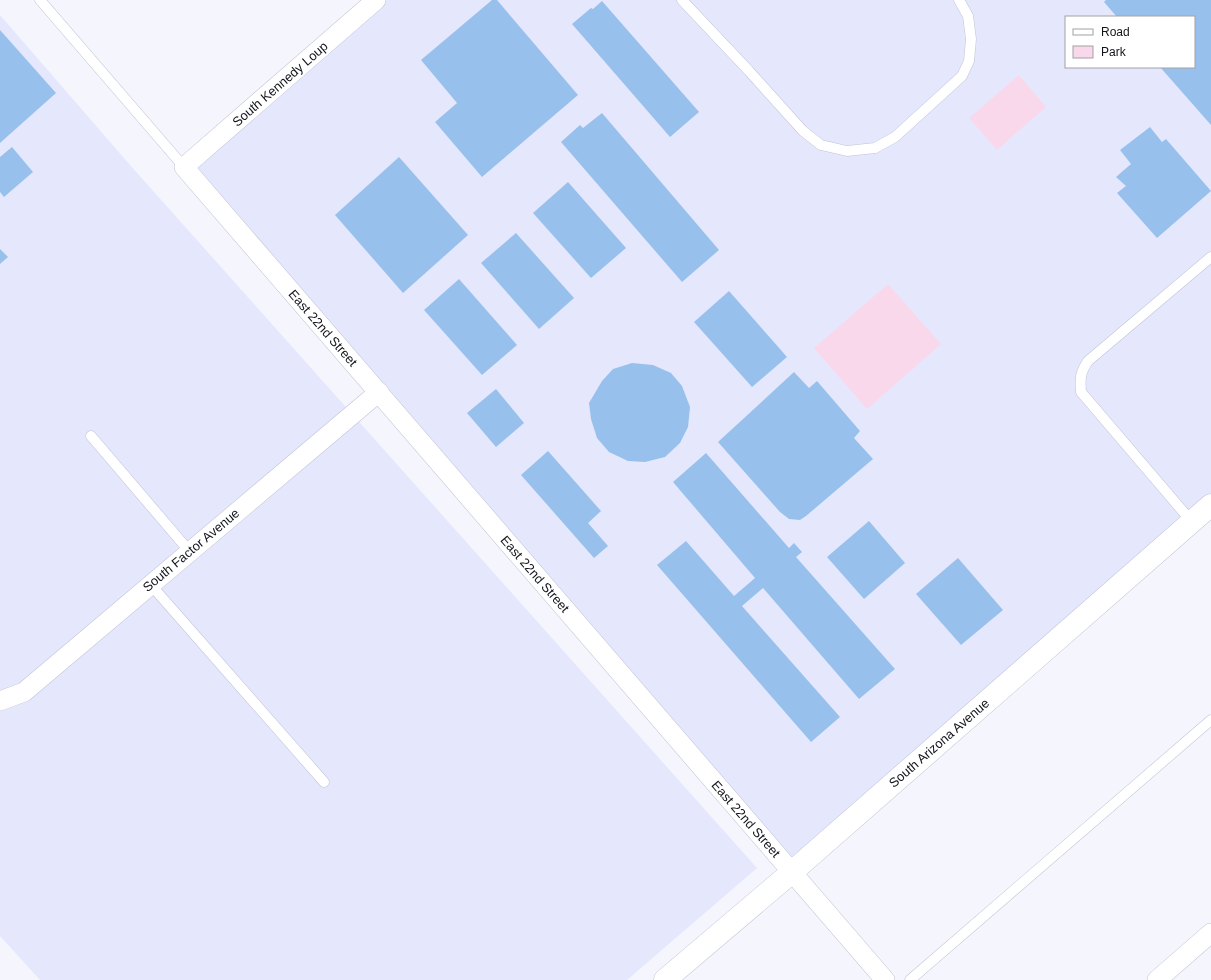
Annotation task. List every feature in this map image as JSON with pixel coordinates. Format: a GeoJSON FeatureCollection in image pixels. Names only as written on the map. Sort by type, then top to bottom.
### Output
{"type":"FeatureCollection","features":[{"type":"Feature","properties":{"kind":"street","name":"South Kennedy Loup"},"geometry":{"type":"LineString","coordinates":[[184,167],[376,0]]}},
{"type":"Feature","properties":{"kind":"street","name":"East 22nd Street"},"geometry":{"type":"LineString","coordinates":[[184,167],[885,980]]}},
{"type":"Feature","properties":{"kind":"street","name":"South Factor Avenue"},"geometry":{"type":"LineString","coordinates":[[0,701],[24,692],[379,392]]}},
{"type":"Feature","properties":{"kind":"street","name":"South Arizona Avenue"},"geometry":{"type":"LineString","coordinates":[[665,980],[792,872],[1211,505]]}},
{"type":"Feature","properties":{"kind":"street"},"geometry":{"type":"LineString","coordinates":[[1156,980],[1211,933]]}},
{"type":"Feature","properties":{"kind":"lane"},"geometry":{"type":"LineString","coordinates":[[40,0],[184,167]]}},
{"type":"Feature","properties":{"kind":"lane"},"geometry":{"type":"LineString","coordinates":[[682,0],[803,131],[821,145],[847,151],[875,148],[895,138],[962,76],[969,61],[971,39],[968,16],[958,0]]}},
{"type":"Feature","properties":{"kind":"lane"},"geometry":{"type":"LineString","coordinates":[[1192,522],[1082,392],[1080,380],[1082,369],[1088,361],[1211,257]]}},
{"type":"Feature","properties":{"kind":"lane"},"geometry":{"type":"LineString","coordinates":[[91,436],[190,552]]}},
{"type":"Feature","properties":{"kind":"lane"},"geometry":{"type":"LineString","coordinates":[[151,585],[324,782]]}},
{"type":"Feature","properties":{"kind":"lane"},"geometry":{"type":"LineString","coordinates":[[910,980],[1211,720]]}},
{"type":"Feature","properties":{"kind":"shaded area"},"geometry":{"type":"Polygon","coordinates":[[[376,0],[1211,0],[1211,505],[792,872],[184,167],[376,0]]]}},
{"type":"Feature","properties":{"kind":"shaded area"},"geometry":{"type":"Polygon","coordinates":[[[0,15],[130,165],[757,868],[627,980],[40,980],[0,936],[0,15]]]}},
{"type":"Feature","properties":{"kind":"green space"},"geometry":{"type":"Polygon","coordinates":[[[1019,75],[1046,107],[997,150],[969,118],[1019,75]]]}},
{"type":"Feature","properties":{"kind":"green space"},"geometry":{"type":"Polygon","coordinates":[[[888,284],[941,344],[867,409],[814,348],[888,284]]]}},
{"type":"Feature","properties":{"kind":"building"},"geometry":{"type":"Polygon","coordinates":[[[492,0],[497,0],[578,95],[482,177],[435,122],[457,103],[421,60],[492,0]]]}},
{"type":"Feature","properties":{"kind":"building"},"geometry":{"type":"Polygon","coordinates":[[[1106,0],[1211,0],[1211,125],[1161,68],[1195,68],[1195,16],[1116,16],[1104,2],[1106,0]]]}},
{"type":"Feature","properties":{"kind":"building"},"geometry":{"type":"Polygon","coordinates":[[[602,1],[699,112],[670,137],[572,24],[602,1]]]}},
{"type":"Feature","properties":{"kind":"building"},"geometry":{"type":"Polygon","coordinates":[[[0,30],[56,93],[0,143],[0,30]]]}},
{"type":"Feature","properties":{"kind":"building"},"geometry":{"type":"Polygon","coordinates":[[[602,113],[719,250],[682,282],[561,142],[580,125],[583,128],[602,113]]]}},
{"type":"Feature","properties":{"kind":"building"},"geometry":{"type":"Polygon","coordinates":[[[1150,127],[1162,142],[1166,139],[1211,191],[1157,238],[1117,193],[1126,186],[1116,177],[1131,164],[1120,150],[1150,127]]]}},
{"type":"Feature","properties":{"kind":"building"},"geometry":{"type":"Polygon","coordinates":[[[12,147],[33,172],[4,197],[0,192],[0,157],[12,147]]]}},
{"type":"Feature","properties":{"kind":"building"},"geometry":{"type":"Polygon","coordinates":[[[399,157],[468,235],[403,293],[335,215],[399,157]]]}},
{"type":"Feature","properties":{"kind":"building"},"geometry":{"type":"Polygon","coordinates":[[[568,182],[626,248],[591,278],[533,213],[568,182]]]}},
{"type":"Feature","properties":{"kind":"building"},"geometry":{"type":"Polygon","coordinates":[[[516,233],[574,298],[539,329],[481,263],[516,233]]]}},
{"type":"Feature","properties":{"kind":"building"},"geometry":{"type":"Polygon","coordinates":[[[0,249],[8,257],[0,264],[0,249]]]}},
{"type":"Feature","properties":{"kind":"building"},"geometry":{"type":"Polygon","coordinates":[[[459,279],[517,345],[482,375],[424,310],[459,279]]]}},
{"type":"Feature","properties":{"kind":"building"},"geometry":{"type":"Polygon","coordinates":[[[729,291],[787,357],[752,387],[694,322],[729,291]]]}},
{"type":"Feature","properties":{"kind":"building"},"geometry":{"type":"Polygon","coordinates":[[[632,363],[653,365],[671,373],[682,386],[690,407],[688,427],[680,443],[665,457],[645,462],[628,461],[609,452],[597,438],[591,419],[589,403],[602,381],[613,369],[632,363]]]}},
{"type":"Feature","properties":{"kind":"building"},"geometry":{"type":"Polygon","coordinates":[[[794,372],[809,388],[817,381],[860,431],[854,438],[873,459],[800,520],[789,519],[780,512],[718,442],[794,372]]]}},
{"type":"Feature","properties":{"kind":"building"},"geometry":{"type":"Polygon","coordinates":[[[496,389],[524,423],[496,447],[467,413],[496,389]]]}},
{"type":"Feature","properties":{"kind":"building"},"geometry":{"type":"Polygon","coordinates":[[[548,451],[601,511],[588,523],[608,546],[594,558],[521,475],[548,451]]]}},
{"type":"Feature","properties":{"kind":"building"},"geometry":{"type":"Polygon","coordinates":[[[706,453],[789,548],[794,543],[802,552],[796,557],[895,669],[859,699],[763,588],[742,606],[840,717],[811,742],[657,565],[686,541],[734,596],[755,578],[673,482],[706,453]]]}},
{"type":"Feature","properties":{"kind":"building"},"geometry":{"type":"Polygon","coordinates":[[[869,521],[905,563],[864,599],[827,557],[869,521]]]}},
{"type":"Feature","properties":{"kind":"building"},"geometry":{"type":"Polygon","coordinates":[[[958,558],[1003,610],[961,645],[916,594],[958,558]]]}}]}
